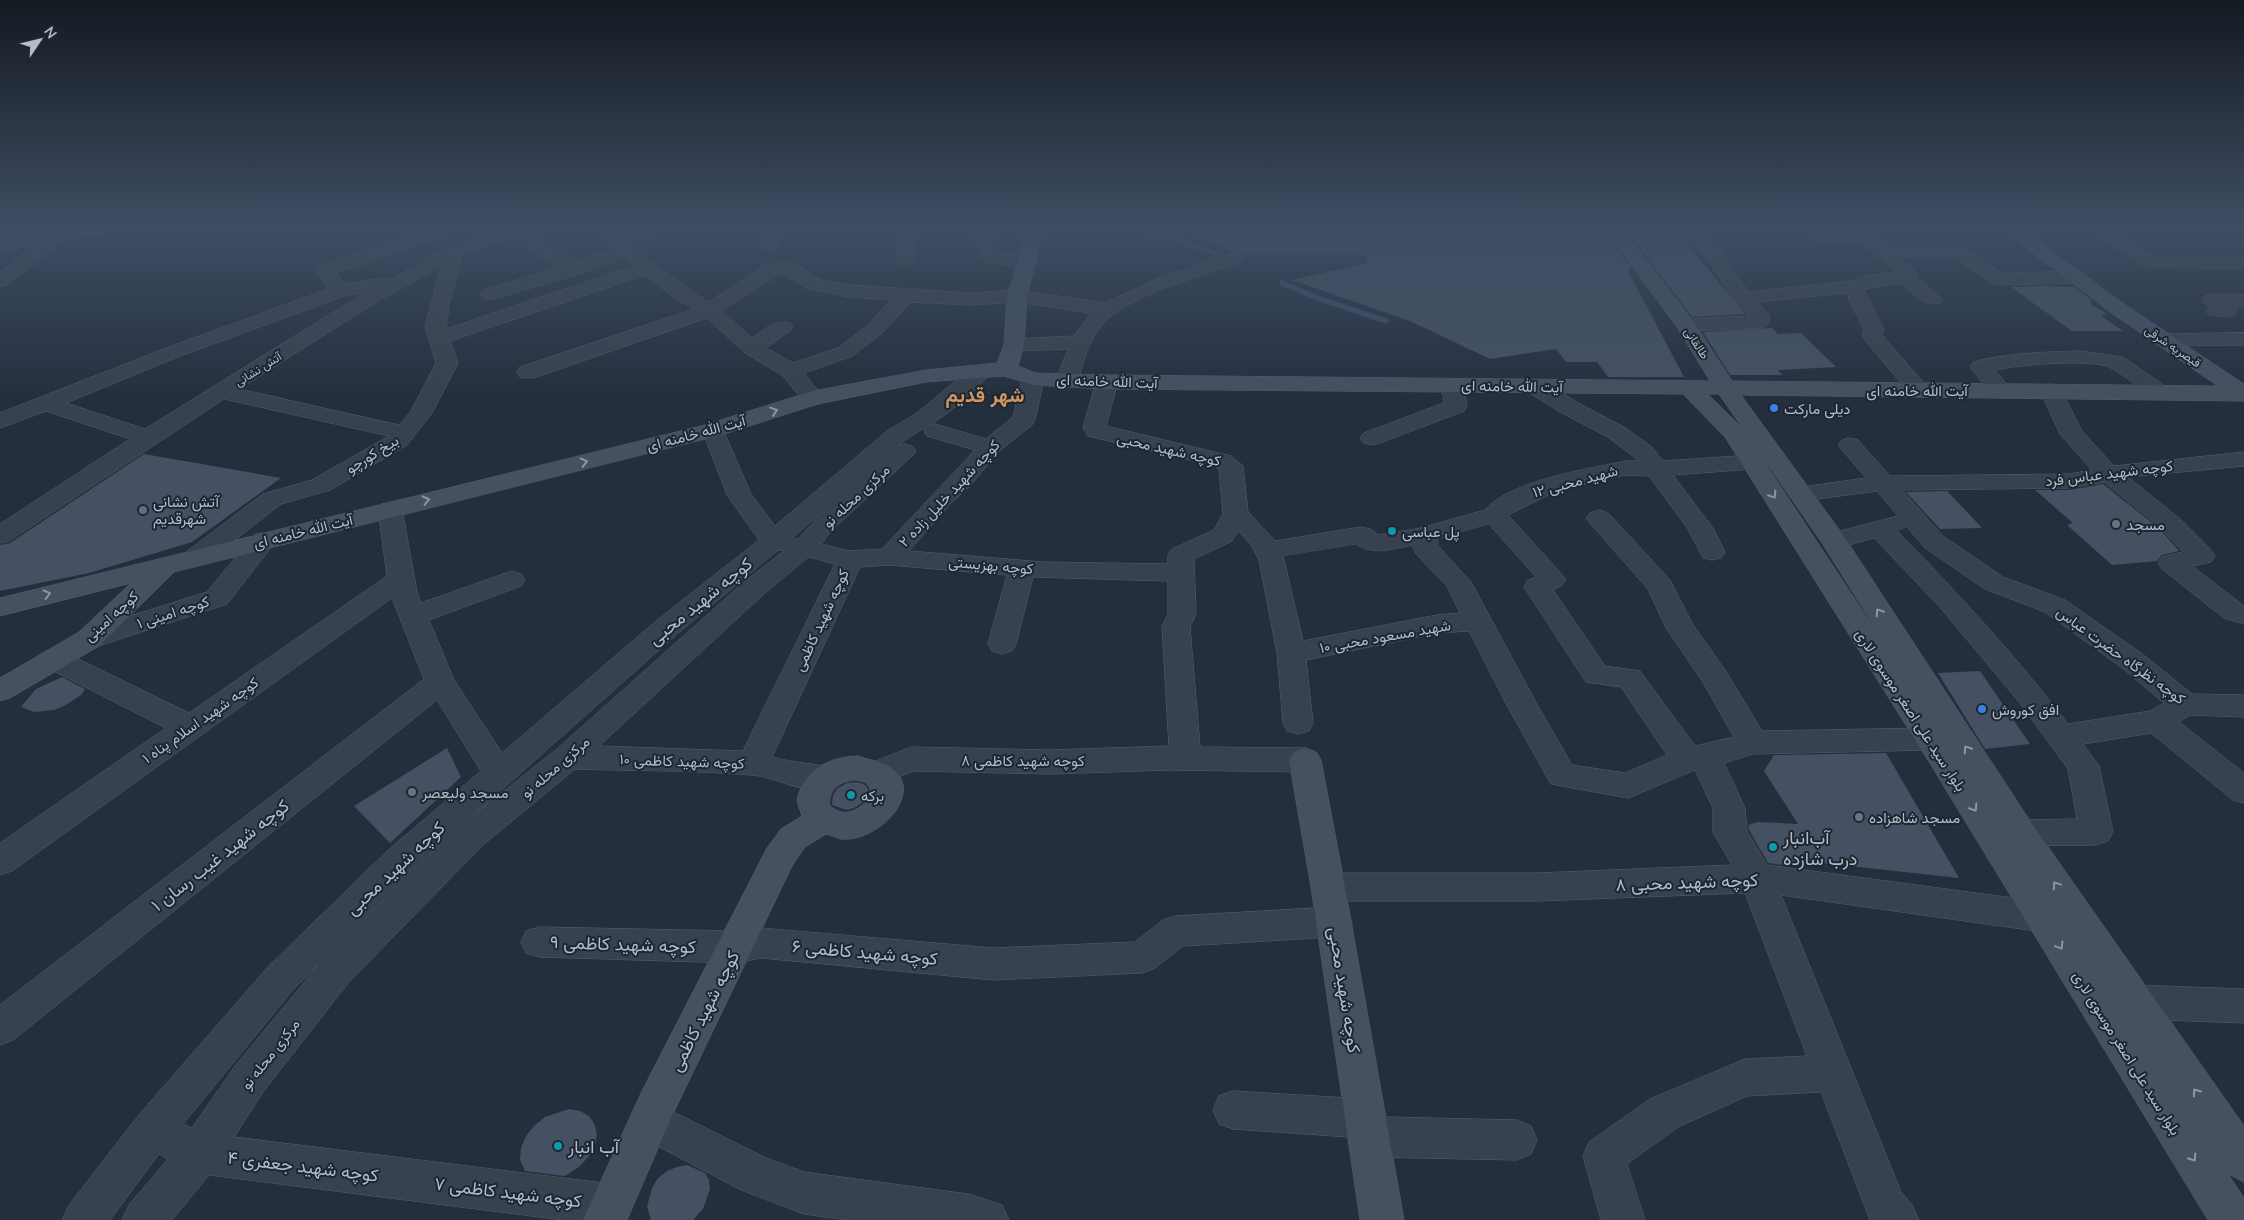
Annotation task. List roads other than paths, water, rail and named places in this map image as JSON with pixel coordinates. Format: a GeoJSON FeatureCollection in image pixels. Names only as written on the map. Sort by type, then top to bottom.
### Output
{"type":"FeatureCollection","features":[{"type":"Feature","properties":{"kind":"main road"},"geometry":{"type":"LineString","coordinates":[[1006,369],[1014,344],[1017,296],[1021,284]]}},
{"type":"Feature","properties":{"kind":"main road","name":"طالقانی"},"geometry":{"type":"LineString","coordinates":[[1655,284],[1686,325],[1726,388]]}},
{"type":"Feature","properties":{"kind":"main road","name":"قیصریه شرقی"},"geometry":{"type":"LineString","coordinates":[[2086,284],[2243,393]]}},
{"type":"Feature","properties":{"kind":"main road","name":"آیت الله خامنه ای"},"geometry":{"type":"LineString","coordinates":[[0,607],[713,430],[813,398],[926,376],[979,373],[1006,369],[1033,379],[1107,382],[2243,393]]}},
{"type":"Feature","properties":{"kind":"main road","name":"بلوار سید علی اصغر موسوی لاری"},"geometry":{"type":"LineString","coordinates":[[1690,388],[1739,424],[1802,494],[2020,833],[2244,1161]]}},
{"type":"Feature","properties":{"kind":"main road","name":"بلوار سید علی اصغر موسوی لاری"},"geometry":{"type":"LineString","coordinates":[[1726,388],[1752,462],[2043,917],[2112,1031],[2233,1220]]}},
{"type":"Feature","properties":{"kind":"main road","name":"کوچه امینی"},"geometry":{"type":"LineString","coordinates":[[0,691],[89,639],[166,565]]}},
{"type":"Feature","properties":{"kind":"main road","name":"کوچه شهید محبی"},"geometry":{"type":"LineString","coordinates":[[1305,760],[1334,922],[1382,1220]]}},
{"type":"Feature","properties":{"kind":"main road"},"geometry":{"type":"LineString","coordinates":[[846,769],[868,769],[877,773],[884,780],[888,789],[887,799],[881,809],[872,817],[847,825],[834,824],[824,820],[815,811],[812,800],[816,788],[825,778],[846,769]]}},
{"type":"Feature","properties":{"kind":"main road","name":"کوچه شهید کاظمی"},"geometry":{"type":"LineString","coordinates":[[608,1213],[650,1120],[779,858],[793,838],[807,828],[824,820]]}},
{"type":"Feature","properties":{"kind":"main road"},"geometry":{"type":"LineString","coordinates":[[2112,1031],[2156,1034]]}},
{"type":"Feature","properties":{"kind":"street"},"geometry":{"type":"LineString","coordinates":[[335,284],[340,291]]}},
{"type":"Feature","properties":{"kind":"street"},"geometry":{"type":"LineString","coordinates":[[0,421],[168,354],[340,291],[385,284]]}},
{"type":"Feature","properties":{"kind":"street","name":"آتش نشانی"},"geometry":{"type":"LineString","coordinates":[[0,535],[148,438],[371,297],[397,284]]}},
{"type":"Feature","properties":{"kind":"street","name":"بیخ کورچو"},"geometry":{"type":"LineString","coordinates":[[194,558],[272,499],[321,485],[399,440],[421,412],[447,363],[435,326],[439,305],[448,284]]}},
{"type":"Feature","properties":{"kind":"street"},"geometry":{"type":"LineString","coordinates":[[490,294],[524,284]]}},
{"type":"Feature","properties":{"kind":"street"},"geometry":{"type":"LineString","coordinates":[[439,338],[600,284]]}},
{"type":"Feature","properties":{"kind":"street"},"geometry":{"type":"LineString","coordinates":[[669,284],[710,310],[751,348],[791,371],[813,398]]}},
{"type":"Feature","properties":{"kind":"street"},"geometry":{"type":"LineString","coordinates":[[528,372],[710,310],[749,284]]}},
{"type":"Feature","properties":{"kind":"street"},"geometry":{"type":"LineString","coordinates":[[813,284],[850,291],[906,296],[970,298],[1017,296],[1107,309]]}},
{"type":"Feature","properties":{"kind":"street"},"geometry":{"type":"LineString","coordinates":[[1067,380],[1084,335],[1095,320],[1107,309],[1164,284]]}},
{"type":"Feature","properties":{"kind":"street"},"geometry":{"type":"LineString","coordinates":[[1686,325],[1759,322],[1759,315],[1742,298],[1733,284]]}},
{"type":"Feature","properties":{"kind":"street"},"geometry":{"type":"LineString","coordinates":[[1742,298],[1860,284]]}},
{"type":"Feature","properties":{"kind":"street"},"geometry":{"type":"LineString","coordinates":[[1913,284],[1932,299]]}},
{"type":"Feature","properties":{"kind":"street"},"geometry":{"type":"LineString","coordinates":[[1854,286],[1855,292],[1874,330],[1872,336],[1920,390]]}},
{"type":"Feature","properties":{"kind":"street"},"geometry":{"type":"LineString","coordinates":[[791,371],[845,352],[874,330],[906,296]]}},
{"type":"Feature","properties":{"kind":"street"},"geometry":{"type":"LineString","coordinates":[[2244,301],[2212,300],[2228,310],[2216,310],[2244,330]]}},
{"type":"Feature","properties":{"kind":"street"},"geometry":{"type":"LineString","coordinates":[[751,348],[783,327]]}},
{"type":"Feature","properties":{"kind":"street"},"geometry":{"type":"LineString","coordinates":[[2164,340],[2244,339]]}},
{"type":"Feature","properties":{"kind":"street"},"geometry":{"type":"LineString","coordinates":[[1014,344],[1082,342]]}},
{"type":"Feature","properties":{"kind":"street"},"geometry":{"type":"LineString","coordinates":[[2001,391],[1981,367],[1995,363],[2037,358],[2080,358],[2116,361],[2157,391]]}},
{"type":"Feature","properties":{"kind":"street","name":"مرکزی محله نو"},"geometry":{"type":"LineString","coordinates":[[144,1220],[200,1153],[249,1079],[336,971],[471,836],[568,757],[754,588],[789,544],[823,525],[904,451],[956,394],[979,373]]}},
{"type":"Feature","properties":{"kind":"street","name":"کوچه شهید خلیل زاده ۲"},"geometry":{"type":"LineString","coordinates":[[889,557],[942,498],[961,481],[990,446],[1024,420],[1033,379]]}},
{"type":"Feature","properties":{"kind":"street","name":"کوچه شهید محبی"},"geometry":{"type":"LineString","coordinates":[[1107,382],[1094,428],[1096,432],[1229,462],[1236,514]]}},
{"type":"Feature","properties":{"kind":"street"},"geometry":{"type":"LineString","coordinates":[[1372,438],[1456,406],[1453,386]]}},
{"type":"Feature","properties":{"kind":"street"},"geometry":{"type":"LineString","coordinates":[[1536,387],[1570,408],[1616,432],[1644,452],[1700,528],[1712,552]]}},
{"type":"Feature","properties":{"kind":"street"},"geometry":{"type":"LineString","coordinates":[[2051,391],[2072,434],[2109,474],[2170,523],[2202,556],[2172,564],[2234,612],[2244,615]]}},
{"type":"Feature","properties":{"kind":"street"},"geometry":{"type":"LineString","coordinates":[[221,392],[404,433]]}},
{"type":"Feature","properties":{"kind":"street"},"geometry":{"type":"LineString","coordinates":[[45,403],[148,438]]}},
{"type":"Feature","properties":{"kind":"street"},"geometry":{"type":"LineString","coordinates":[[930,424],[990,446]]}},
{"type":"Feature","properties":{"kind":"street"},"geometry":{"type":"LineString","coordinates":[[713,430],[739,494],[770,537],[789,544]]}},
{"type":"Feature","properties":{"kind":"street","name":"کوچه نظرگاه حضرت عباس"},"geometry":{"type":"LineString","coordinates":[[1850,445],[1934,542],[1994,583],[2055,606],[2131,660],[2185,704],[2244,706]]}},
{"type":"Feature","properties":{"kind":"street","name":"کوچه شهید عباس فرد"},"geometry":{"type":"LineString","coordinates":[[1802,494],[1883,483],[2069,481],[2191,463],[2244,459]]}},
{"type":"Feature","properties":{"kind":"street","name":"شهید محبی ۱۲"},"geometry":{"type":"LineString","coordinates":[[1268,550],[1361,535],[1374,544],[1424,535],[1494,515],[1501,506],[1551,484],[1626,468],[1655,469],[1752,462]]}},
{"type":"Feature","properties":{"kind":"street"},"geometry":{"type":"LineString","coordinates":[[390,509],[400,580],[440,682],[499,773]]}},
{"type":"Feature","properties":{"kind":"street"},"geometry":{"type":"LineString","coordinates":[[0,513],[27,518]]}},
{"type":"Feature","properties":{"kind":"street"},"geometry":{"type":"LineString","coordinates":[[1167,758],[1183,753],[1186,742],[1176,627],[1182,614],[1181,555],[1223,535],[1236,514],[1261,539],[1272,560],[1291,653],[1298,723]]}},
{"type":"Feature","properties":{"kind":"street"},"geometry":{"type":"LineString","coordinates":[[1494,515],[1553,579],[1537,587],[1596,676],[1630,678],[1696,758],[1729,808],[1730,832],[1758,878],[1886,1207],[1897,1220]]}},
{"type":"Feature","properties":{"kind":"street"},"geometry":{"type":"LineString","coordinates":[[1599,518],[1637,557],[1660,586],[1680,628],[1715,677],[1753,743]]}},
{"type":"Feature","properties":{"kind":"street"},"geometry":{"type":"LineString","coordinates":[[1834,541],[1914,518]]}},
{"type":"Feature","properties":{"kind":"street"},"geometry":{"type":"LineString","coordinates":[[1880,529],[1949,600],[2030,696],[2083,766],[2096,832],[2020,833]]}},
{"type":"Feature","properties":{"kind":"street"},"geometry":{"type":"LineString","coordinates":[[1424,535],[1425,548],[1458,582],[1524,709],[1562,776],[1628,786],[1696,758],[1753,743],[1930,739]]}},
{"type":"Feature","properties":{"kind":"street","name":"کوچه امینی ۱"},"geometry":{"type":"LineString","coordinates":[[89,639],[217,598],[263,541]]}},
{"type":"Feature","properties":{"kind":"street","name":"کوچه شهید محبی"},"geometry":{"type":"LineString","coordinates":[[84,1220],[152,1130],[280,979],[399,861],[666,628],[789,544]]}},
{"type":"Feature","properties":{"kind":"street","name":"کوچه بهزیستی"},"geometry":{"type":"LineString","coordinates":[[789,544],[850,558],[889,557],[1022,568],[1180,573]]}},
{"type":"Feature","properties":{"kind":"street","name":"کوچه شهید کاظمی"},"geometry":{"type":"LineString","coordinates":[[753,763],[850,558]]}},
{"type":"Feature","properties":{"kind":"street"},"geometry":{"type":"LineString","coordinates":[[1002,644],[1022,568]]}},
{"type":"Feature","properties":{"kind":"street","name":"کوچه شهید اسلام پناه ۱"},"geometry":{"type":"LineString","coordinates":[[0,861],[400,580]]}},
{"type":"Feature","properties":{"kind":"street"},"geometry":{"type":"LineString","coordinates":[[413,616],[512,580]]}},
{"type":"Feature","properties":{"kind":"street","name":"شهید مسعود محبی ۱۰"},"geometry":{"type":"LineString","coordinates":[[1291,653],[1437,624],[1479,621]]}},
{"type":"Feature","properties":{"kind":"street"},"geometry":{"type":"LineString","coordinates":[[54,660],[190,727]]}},
{"type":"Feature","properties":{"kind":"street","name":"کوچه شهید غیب رسان ۱"},"geometry":{"type":"LineString","coordinates":[[0,1028],[440,682]]}},
{"type":"Feature","properties":{"kind":"street"},"geometry":{"type":"LineString","coordinates":[[2060,736],[2157,721],[2185,704]]}},
{"type":"Feature","properties":{"kind":"street"},"geometry":{"type":"LineString","coordinates":[[2157,721],[2244,791]]}},
{"type":"Feature","properties":{"kind":"street","name":"کوچه شهید کاظمی ۱۰"},"geometry":{"type":"LineString","coordinates":[[568,757],[753,763],[789,774],[825,778]]}},
{"type":"Feature","properties":{"kind":"street","name":"کوچه شهید کاظمی ۸"},"geometry":{"type":"LineString","coordinates":[[877,773],[911,759],[1050,762],[1167,758],[1305,760]]}},
{"type":"Feature","properties":{"kind":"street","name":"کوچه شهید محبی ۸"},"geometry":{"type":"LineString","coordinates":[[1328,887],[1538,887],[1758,878],[2043,917]]}},
{"type":"Feature","properties":{"kind":"street","name":"کوچه شهید کاظمی ۶"},"geometry":{"type":"LineString","coordinates":[[736,947],[761,943],[993,964],[1142,957],[1176,931],[1334,922]]}},
{"type":"Feature","properties":{"kind":"street","name":"کوچه شهید کاظمی ۹"},"geometry":{"type":"LineString","coordinates":[[540,942],[736,947]]}},
{"type":"Feature","properties":{"kind":"street"},"geometry":{"type":"LineString","coordinates":[[2134,1002],[2244,1006]]}},
{"type":"Feature","properties":{"kind":"street"},"geometry":{"type":"LineString","coordinates":[[1623,1220],[1604,1156],[1664,1113],[1745,1078],[1835,1073]]}},
{"type":"Feature","properties":{"kind":"street"},"geometry":{"type":"LineString","coordinates":[[1233,1110],[1368,1128],[1517,1140]]}},
{"type":"Feature","properties":{"kind":"street"},"geometry":{"type":"LineString","coordinates":[[650,1120],[756,1175],[804,1193],[968,1215],[987,1220]]}},
{"type":"Feature","properties":{"kind":"street","name":"کوچه شهید جعفری ۴"},"geometry":{"type":"LineString","coordinates":[[152,1130],[200,1153],[405,1179]]}},
{"type":"Feature","properties":{"kind":"street","name":"کوچه شهید کاظمی ۷"},"geometry":{"type":"LineString","coordinates":[[405,1179],[608,1213]]}},
{"type":"Feature","properties":{"kind":"waterway"},"geometry":{"type":"LineString","coordinates":[[1284,284],[1317,298],[1386,321]]}},
{"type":"Feature","properties":{"kind":"place","name":"دیلی مارکت"},"geometry":{"type":"Point","coordinates":[1774,408]}},
{"type":"Feature","properties":{"kind":"place","name":"آتش نشانی شهرقدیم"},"geometry":{"type":"Point","coordinates":[143,510]}},
{"type":"Feature","properties":{"kind":"place","name":"مسجد"},"geometry":{"type":"Point","coordinates":[2116,524]}},
{"type":"Feature","properties":{"kind":"place","name":"پل عباسی"},"geometry":{"type":"Point","coordinates":[1392,531]}},
{"type":"Feature","properties":{"kind":"place","name":"افق کوروش"},"geometry":{"type":"Point","coordinates":[1982,709]}},
{"type":"Feature","properties":{"kind":"place","name":"مسجد ولیعصر"},"geometry":{"type":"Point","coordinates":[412,792]}},
{"type":"Feature","properties":{"kind":"place","name":"برکه"},"geometry":{"type":"Point","coordinates":[851,795]}},
{"type":"Feature","properties":{"kind":"place","name":"مسجد شاهزاده"},"geometry":{"type":"Point","coordinates":[1859,817]}},
{"type":"Feature","properties":{"kind":"place","name":"آب‌انبار درب شازده"},"geometry":{"type":"Point","coordinates":[1773,847]}},
{"type":"Feature","properties":{"kind":"place","name":"آب انبار"},"geometry":{"type":"Point","coordinates":[558,1146]}},
{"type":"Feature","properties":{"kind":"district","name":"شهر قدیم"},"geometry":{"type":"Point","coordinates":[985,394]}}]}
